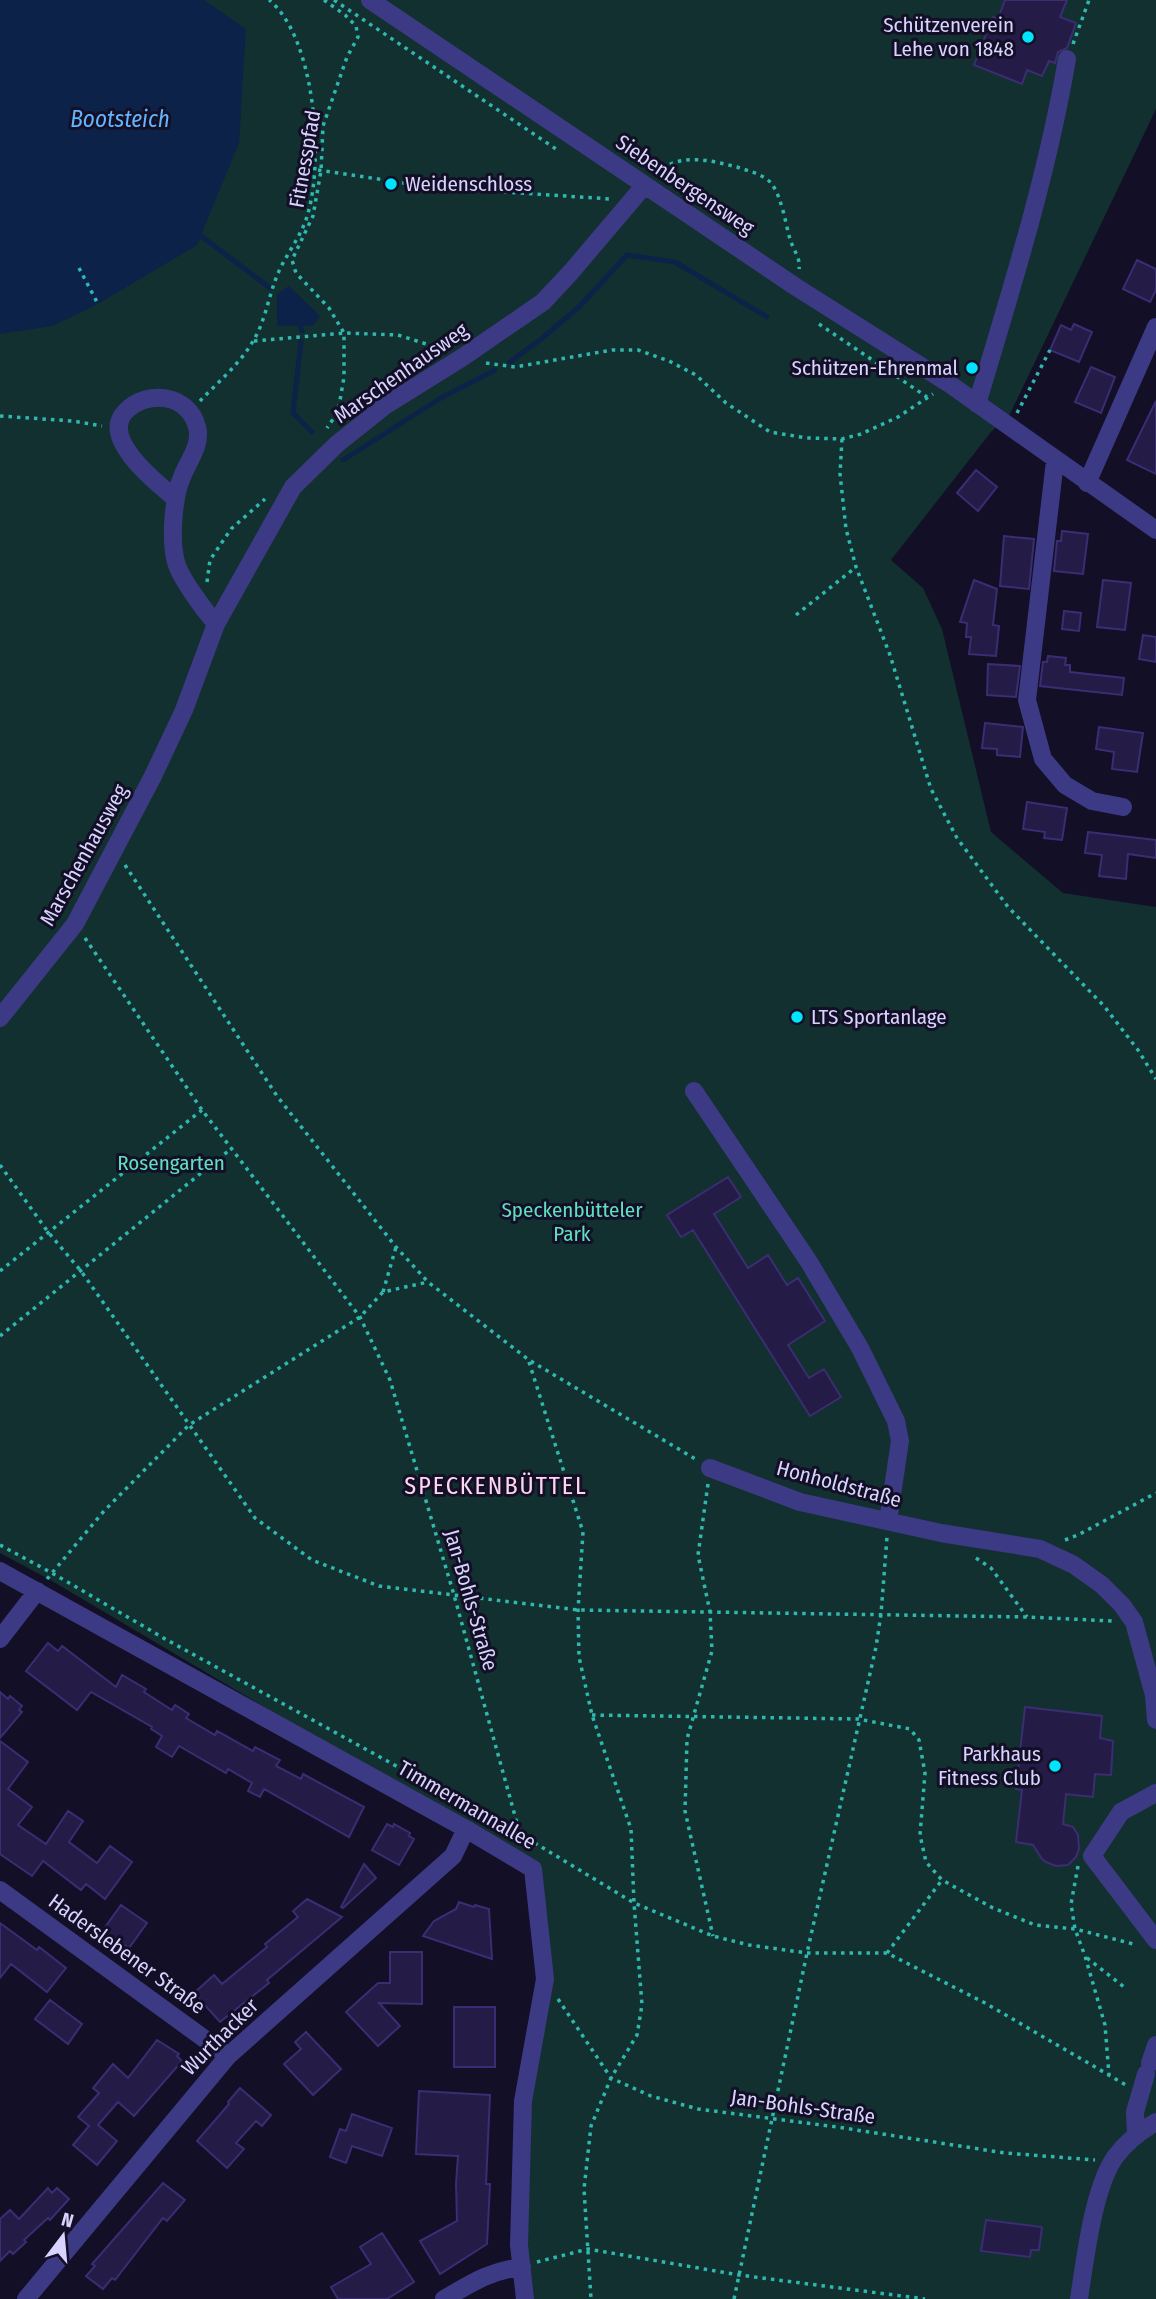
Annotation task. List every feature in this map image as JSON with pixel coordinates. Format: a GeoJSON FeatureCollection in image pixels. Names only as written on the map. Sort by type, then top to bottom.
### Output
{"type":"FeatureCollection","features":[{"type":"Feature","properties":{"kind":"street","name":"Siebenbergensweg"},"geometry":{"type":"LineString","coordinates":[[370,0],[796,287],[951,385],[1087,483],[1154,522]]}},
{"type":"Feature","properties":{"kind":"street"},"geometry":{"type":"LineString","coordinates":[[977,404],[1034,212],[1067,60]]}},
{"type":"Feature","properties":{"kind":"street","name":"Marschenhausweg"},"geometry":{"type":"LineString","coordinates":[[0,1018],[75,924],[116,850],[184,710],[216,624],[293,487],[337,444],[386,405],[463,358],[542,302],[644,186]]}},
{"type":"Feature","properties":{"kind":"street"},"geometry":{"type":"LineString","coordinates":[[1087,483],[1156,327]]}},
{"type":"Feature","properties":{"kind":"street"},"geometry":{"type":"LineString","coordinates":[[176,499],[146,473],[129,453],[117,429],[120,418],[127,409],[159,396],[172,399],[191,411],[198,429],[198,444],[181,479],[176,499],[173,530],[176,563],[202,609],[216,624]]}},
{"type":"Feature","properties":{"kind":"street"},"geometry":{"type":"LineString","coordinates":[[1055,461],[1027,700],[1043,759],[1065,785],[1092,801],[1123,807]]}},
{"type":"Feature","properties":{"kind":"street"},"geometry":{"type":"LineString","coordinates":[[694,1091],[809,1262],[860,1348],[897,1421],[900,1441],[888,1521]]}},
{"type":"Feature","properties":{"kind":"street","name":"Honholdstraße"},"geometry":{"type":"LineString","coordinates":[[710,1468],[800,1502],[941,1534],[1040,1549],[1074,1565],[1102,1585],[1134,1622]]}},
{"type":"Feature","properties":{"kind":"street","name":"Timmermannallee"},"geometry":{"type":"LineString","coordinates":[[0,1571],[466,1829],[533,1869],[545,1979],[523,2101],[519,2245],[525,2299]]}},
{"type":"Feature","properties":{"kind":"street"},"geometry":{"type":"LineString","coordinates":[[0,1639],[37,1591]]}},
{"type":"Feature","properties":{"kind":"street"},"geometry":{"type":"LineString","coordinates":[[1134,1622],[1154,1695],[1156,1720]]}},
{"type":"Feature","properties":{"kind":"street"},"geometry":{"type":"LineString","coordinates":[[1156,1793],[1121,1812],[1092,1856],[1156,1940]]}},
{"type":"Feature","properties":{"kind":"street","name":"Wurthacker"},"geometry":{"type":"LineString","coordinates":[[26,2299],[228,2056],[453,1856],[466,1829]]}},
{"type":"Feature","properties":{"kind":"street","name":"Haderslebener Straße"},"geometry":{"type":"LineString","coordinates":[[0,1889],[228,2056]]}},
{"type":"Feature","properties":{"kind":"street"},"geometry":{"type":"LineString","coordinates":[[1136,2134],[1135,2112],[1138,2095],[1156,2045]]}},
{"type":"Feature","properties":{"kind":"street"},"geometry":{"type":"LineString","coordinates":[[1079,2299],[1091,2226],[1114,2159],[1136,2134],[1156,2122]]}},
{"type":"Feature","properties":{"kind":"street"},"geometry":{"type":"LineString","coordinates":[[444,2299],[481,2277],[522,2267]]}},
{"type":"Feature","properties":{"kind":"path"},"geometry":{"type":"LineString","coordinates":[[191,411],[254,341],[276,277],[308,215],[315,170],[315,114],[302,58],[293,34],[284,15],[269,0]]}},
{"type":"Feature","properties":{"kind":"path","name":"Fitnesspfad"},"geometry":{"type":"LineString","coordinates":[[324,0],[356,26],[358,37],[344,66],[323,126],[321,171],[313,216],[292,260],[296,274],[329,308],[344,333]]}},
{"type":"Feature","properties":{"kind":"path"},"geometry":{"type":"LineString","coordinates":[[1067,60],[1089,0]]}},
{"type":"Feature","properties":{"kind":"path"},"geometry":{"type":"LineString","coordinates":[[644,186],[665,165],[687,160],[717,162],[758,174],[771,183],[777,195],[800,264],[796,287]]}},
{"type":"Feature","properties":{"kind":"path"},"geometry":{"type":"LineString","coordinates":[[315,170],[431,187],[633,201]]}},
{"type":"Feature","properties":{"kind":"path"},"geometry":{"type":"LineString","coordinates":[[79,268],[98,304]]}},
{"type":"Feature","properties":{"kind":"path"},"geometry":{"type":"LineString","coordinates":[[254,341],[344,333],[398,335],[480,363],[515,367],[612,350],[638,350],[669,361],[696,375],[726,403],[770,432],[807,438],[842,439],[860,434],[898,417],[927,397],[951,385]]}},
{"type":"Feature","properties":{"kind":"path"},"geometry":{"type":"LineString","coordinates":[[322,436],[338,412],[344,377],[344,333]]}},
{"type":"Feature","properties":{"kind":"path"},"geometry":{"type":"LineString","coordinates":[[1010,427],[1051,350]]}},
{"type":"Feature","properties":{"kind":"path"},"geometry":{"type":"LineString","coordinates":[[0,415],[73,421],[117,429]]}},
{"type":"Feature","properties":{"kind":"path"},"geometry":{"type":"LineString","coordinates":[[842,439],[841,492],[846,529],[856,567],[890,655],[931,789],[957,838],[1008,907],[1104,1006],[1138,1050],[1156,1079]]}},
{"type":"Feature","properties":{"kind":"path"},"geometry":{"type":"LineString","coordinates":[[202,609],[211,560],[231,529],[268,496]]}},
{"type":"Feature","properties":{"kind":"path"},"geometry":{"type":"LineString","coordinates":[[796,615],[856,567]]}},
{"type":"Feature","properties":{"kind":"path"},"geometry":{"type":"LineString","coordinates":[[116,850],[277,1096],[396,1247],[428,1282],[528,1360],[710,1468],[698,1555],[710,1612],[712,1651],[687,1739],[685,1811],[713,1936]]}},
{"type":"Feature","properties":{"kind":"path","name":"Jan-Bohls-Straße"},"geometry":{"type":"LineString","coordinates":[[75,924],[202,1110],[360,1317],[390,1380],[454,1595],[520,1834]]}},
{"type":"Feature","properties":{"kind":"path"},"geometry":{"type":"LineString","coordinates":[[0,1271],[202,1110]]}},
{"type":"Feature","properties":{"kind":"path"},"geometry":{"type":"LineString","coordinates":[[0,1336],[232,1148]]}},
{"type":"Feature","properties":{"kind":"path"},"geometry":{"type":"LineString","coordinates":[[0,1165],[48,1232],[81,1271],[255,1518],[312,1560],[379,1586],[578,1610],[1027,1617],[1134,1622]]}},
{"type":"Feature","properties":{"kind":"path"},"geometry":{"type":"LineString","coordinates":[[37,1591],[104,1511],[189,1425],[360,1317],[383,1292],[396,1247]]}},
{"type":"Feature","properties":{"kind":"path"},"geometry":{"type":"LineString","coordinates":[[383,1292],[428,1282]]}},
{"type":"Feature","properties":{"kind":"path"},"geometry":{"type":"LineString","coordinates":[[528,1360],[583,1532],[578,1610],[579,1657],[592,1715],[631,1829],[642,2005],[637,2035],[611,2078],[591,2126],[584,2189],[591,2299]]}},
{"type":"Feature","properties":{"kind":"path"},"geometry":{"type":"LineString","coordinates":[[1040,1549],[1078,1535],[1156,1493]]}},
{"type":"Feature","properties":{"kind":"path"},"geometry":{"type":"LineString","coordinates":[[734,2299],[807,1953],[876,1647],[888,1521]]}},
{"type":"Feature","properties":{"kind":"path"},"geometry":{"type":"LineString","coordinates":[[0,1545],[520,1834],[634,1903],[713,1936],[749,1945],[807,1953],[887,1953],[985,2003],[1109,2075],[1138,2095]]}},
{"type":"Feature","properties":{"kind":"path"},"geometry":{"type":"LineString","coordinates":[[971,1554],[991,1568],[1027,1617]]}},
{"type":"Feature","properties":{"kind":"path"},"geometry":{"type":"LineString","coordinates":[[592,1715],[858,1719],[910,1729],[919,1740],[925,1773],[920,1835],[926,1862],[942,1880],[993,1908],[1035,1925],[1075,1929],[1137,1945]]}},
{"type":"Feature","properties":{"kind":"path"},"geometry":{"type":"LineString","coordinates":[[511,1856],[520,1834]]}},
{"type":"Feature","properties":{"kind":"path"},"geometry":{"type":"LineString","coordinates":[[1092,1856],[1078,1864],[1073,1879],[1071,1904],[1075,1929],[1105,2025],[1109,2075]]}},
{"type":"Feature","properties":{"kind":"path"},"geometry":{"type":"LineString","coordinates":[[887,1953],[942,1880]]}},
{"type":"Feature","properties":{"kind":"path"},"geometry":{"type":"LineString","coordinates":[[1085,1956],[1124,1987]]}},
{"type":"Feature","properties":{"kind":"path"},"geometry":{"type":"LineString","coordinates":[[545,1979],[611,2078]]}},
{"type":"Feature","properties":{"kind":"path","name":"Jan-Bohls-Straße"},"geometry":{"type":"LineString","coordinates":[[611,2078],[651,2096],[698,2109],[1005,2153],[1092,2161],[1114,2159]]}},
{"type":"Feature","properties":{"kind":"path"},"geometry":{"type":"LineString","coordinates":[[522,2267],[547,2258],[588,2249],[739,2275],[925,2299]]}},
{"type":"Feature","properties":{"kind":"green space","name":"Speckenbütteler Park"},"geometry":{"type":"Polygon","coordinates":[[[0,0],[1156,0],[1156,109],[1010,414],[991,432],[891,560],[923,588],[942,629],[991,832],[1063,893],[1156,907],[1156,2299],[528,2299],[526,2102],[547,1979],[536,1868],[52,1581],[0,1553],[0,0]]]}},
{"type":"Feature","properties":{"kind":"water","name":"Bootsteich"},"geometry":{"type":"Polygon","coordinates":[[[0,0],[204,0],[246,29],[239,143],[197,245],[98,304],[52,326],[0,334],[0,0]]]}},
{"type":"Feature","properties":{"kind":"water"},"geometry":{"type":"Polygon","coordinates":[[[289,286],[320,316],[313,326],[277,326],[277,294],[289,286]]]}},
{"type":"Feature","properties":{"kind":"building","name":"Schützenverein Lehe von 1848"},"geometry":{"type":"Polygon","coordinates":[[[1005,0],[1067,0],[1060,17],[1076,23],[1067,48],[1058,52],[1055,63],[1049,61],[1042,76],[1027,70],[1022,84],[974,65],[993,17],[998,19],[1005,0]]]}},
{"type":"Feature","properties":{"kind":"building"},"geometry":{"type":"Polygon","coordinates":[[[1137,260],[1156,269],[1156,290],[1150,302],[1123,289],[1137,260]]]}},
{"type":"Feature","properties":{"kind":"building"},"geometry":{"type":"Polygon","coordinates":[[[1074,324],[1092,332],[1079,362],[1050,350],[1061,325],[1071,330],[1074,324]]]}},
{"type":"Feature","properties":{"kind":"building"},"geometry":{"type":"Polygon","coordinates":[[[1091,367],[1115,377],[1101,413],[1075,402],[1091,367]]]}},
{"type":"Feature","properties":{"kind":"building"},"geometry":{"type":"Polygon","coordinates":[[[1156,401],[1156,474],[1127,460],[1156,401]]]}},
{"type":"Feature","properties":{"kind":"building"},"geometry":{"type":"Polygon","coordinates":[[[976,470],[997,487],[978,511],[957,493],[976,470]]]}},
{"type":"Feature","properties":{"kind":"building"},"geometry":{"type":"Polygon","coordinates":[[[1062,531],[1088,534],[1083,574],[1054,571],[1057,541],[1061,541],[1062,531]]]}},
{"type":"Feature","properties":{"kind":"building"},"geometry":{"type":"Polygon","coordinates":[[[1004,536],[1034,539],[1029,589],[1000,586],[1004,536]]]}},
{"type":"Feature","properties":{"kind":"building"},"geometry":{"type":"Polygon","coordinates":[[[974,580],[997,589],[993,625],[999,626],[996,656],[969,654],[971,637],[966,637],[967,623],[960,622],[974,580]]]}},
{"type":"Feature","properties":{"kind":"building"},"geometry":{"type":"Polygon","coordinates":[[[1103,580],[1131,583],[1125,630],[1097,627],[1103,580]]]}},
{"type":"Feature","properties":{"kind":"building"},"geometry":{"type":"Polygon","coordinates":[[[1064,611],[1081,613],[1079,631],[1062,629],[1064,611]]]}},
{"type":"Feature","properties":{"kind":"building"},"geometry":{"type":"Polygon","coordinates":[[[1143,635],[1156,637],[1156,662],[1139,659],[1143,635]]]}},
{"type":"Feature","properties":{"kind":"building"},"geometry":{"type":"Polygon","coordinates":[[[1048,656],[1066,658],[1065,665],[1070,665],[1070,672],[1124,678],[1122,695],[1040,686],[1043,662],[1047,662],[1048,656]]]}},
{"type":"Feature","properties":{"kind":"building"},"geometry":{"type":"Polygon","coordinates":[[[988,664],[1020,666],[1016,697],[987,695],[988,664]]]}},
{"type":"Feature","properties":{"kind":"building"},"geometry":{"type":"Polygon","coordinates":[[[985,723],[1023,727],[1020,757],[997,755],[997,749],[982,748],[985,723]]]}},
{"type":"Feature","properties":{"kind":"building"},"geometry":{"type":"Polygon","coordinates":[[[1099,727],[1143,733],[1137,772],[1112,769],[1114,752],[1096,749],[1099,727]]]}},
{"type":"Feature","properties":{"kind":"building"},"geometry":{"type":"Polygon","coordinates":[[[1027,802],[1067,808],[1062,840],[1044,838],[1045,832],[1023,829],[1027,802]]]}},
{"type":"Feature","properties":{"kind":"building"},"geometry":{"type":"Polygon","coordinates":[[[1088,832],[1156,840],[1156,858],[1128,854],[1126,879],[1099,876],[1102,855],[1085,853],[1088,832]]]}},
{"type":"Feature","properties":{"kind":"building"},"geometry":{"type":"Polygon","coordinates":[[[728,1177],[741,1197],[714,1214],[748,1268],[768,1255],[787,1285],[798,1278],[825,1321],[788,1345],[809,1378],[824,1369],[841,1397],[810,1416],[693,1230],[681,1237],[667,1215],[728,1177]]]}},
{"type":"Feature","properties":{"kind":"building"},"geometry":{"type":"Polygon","coordinates":[[[48,1643],[58,1651],[62,1646],[116,1687],[122,1675],[146,1689],[144,1692],[172,1710],[175,1705],[189,1714],[186,1718],[215,1735],[217,1731],[253,1751],[255,1747],[280,1760],[276,1766],[301,1779],[303,1774],[364,1807],[349,1837],[264,1789],[260,1797],[248,1791],[252,1783],[228,1769],[226,1773],[179,1746],[172,1757],[156,1747],[162,1736],[151,1729],[152,1727],[91,1692],[77,1710],[26,1671],[48,1643]]]}},
{"type":"Feature","properties":{"kind":"building"},"geometry":{"type":"Polygon","coordinates":[[[0,1692],[22,1706],[19,1710],[22,1712],[0,1738],[0,1692]]]}},
{"type":"Feature","properties":{"kind":"building"},"geometry":{"type":"Polygon","coordinates":[[[1025,1707],[1102,1716],[1100,1738],[1113,1741],[1111,1775],[1095,1774],[1093,1797],[1066,1794],[1063,1824],[1073,1827],[1078,1835],[1079,1849],[1068,1865],[1056,1866],[1046,1862],[1033,1845],[1016,1842],[1022,1790],[1016,1789],[1025,1707]]]}},
{"type":"Feature","properties":{"kind":"building"},"geometry":{"type":"Polygon","coordinates":[[[0,1741],[28,1762],[8,1789],[32,1807],[18,1825],[46,1844],[68,1811],[83,1821],[69,1842],[97,1863],[110,1846],[132,1862],[105,1899],[86,1884],[81,1890],[43,1861],[32,1876],[0,1854],[0,1741]]]}},
{"type":"Feature","properties":{"kind":"building"},"geometry":{"type":"Polygon","coordinates":[[[387,1824],[393,1827],[394,1824],[410,1833],[409,1836],[414,1839],[399,1865],[372,1850],[387,1824]]]}},
{"type":"Feature","properties":{"kind":"building"},"geometry":{"type":"Polygon","coordinates":[[[364,1864],[376,1878],[341,1907],[364,1864]]]}},
{"type":"Feature","properties":{"kind":"building"},"geometry":{"type":"Polygon","coordinates":[[[307,1899],[342,1917],[267,1980],[269,1983],[220,2022],[194,1993],[214,1975],[222,1984],[267,1947],[265,1944],[298,1917],[293,1911],[307,1899]]]}},
{"type":"Feature","properties":{"kind":"building"},"geometry":{"type":"Polygon","coordinates":[[[459,1902],[489,1909],[492,1959],[423,1936],[434,1921],[456,1909],[459,1902]]]}},
{"type":"Feature","properties":{"kind":"building"},"geometry":{"type":"Polygon","coordinates":[[[121,1905],[147,1923],[129,1948],[103,1930],[121,1905]]]}},
{"type":"Feature","properties":{"kind":"building"},"geometry":{"type":"Polygon","coordinates":[[[0,1923],[37,1950],[39,1947],[66,1968],[47,1992],[11,1964],[0,1978],[0,1923]]]}},
{"type":"Feature","properties":{"kind":"building"},"geometry":{"type":"Polygon","coordinates":[[[390,1952],[422,1952],[422,2004],[379,2003],[400,2026],[378,2046],[346,2012],[378,1983],[390,1983],[390,1952]]]}},
{"type":"Feature","properties":{"kind":"building"},"geometry":{"type":"Polygon","coordinates":[[[50,2000],[82,2024],[68,2044],[35,2019],[50,2000]]]}},
{"type":"Feature","properties":{"kind":"building"},"geometry":{"type":"Polygon","coordinates":[[[454,2007],[495,2007],[495,2067],[454,2067],[454,2007]]]}},
{"type":"Feature","properties":{"kind":"building"},"geometry":{"type":"Polygon","coordinates":[[[306,2032],[341,2069],[313,2095],[284,2064],[301,2049],[295,2042],[306,2032]]]}},
{"type":"Feature","properties":{"kind":"building"},"geometry":{"type":"Polygon","coordinates":[[[157,2040],[179,2054],[177,2056],[182,2061],[134,2116],[118,2102],[98,2125],[117,2141],[97,2165],[73,2145],[89,2126],[78,2117],[99,2093],[93,2088],[113,2064],[128,2078],[157,2040]]]}},
{"type":"Feature","properties":{"kind":"building"},"geometry":{"type":"Polygon","coordinates":[[[240,2088],[271,2115],[262,2126],[256,2121],[236,2143],[244,2149],[227,2168],[197,2141],[240,2088]]]}},
{"type":"Feature","properties":{"kind":"building"},"geometry":{"type":"Polygon","coordinates":[[[419,2091],[490,2095],[486,2184],[490,2184],[487,2244],[440,2274],[420,2241],[457,2221],[458,2156],[416,2154],[419,2091]]]}},
{"type":"Feature","properties":{"kind":"building"},"geometry":{"type":"Polygon","coordinates":[[[352,2114],[392,2128],[382,2156],[352,2146],[346,2163],[330,2157],[340,2129],[346,2131],[352,2114]]]}},
{"type":"Feature","properties":{"kind":"building"},"geometry":{"type":"Polygon","coordinates":[[[163,2183],[185,2200],[167,2221],[163,2218],[115,2280],[112,2278],[103,2289],[86,2276],[95,2266],[92,2264],[163,2183]]]}},
{"type":"Feature","properties":{"kind":"building"},"geometry":{"type":"Polygon","coordinates":[[[48,2188],[52,2193],[57,2188],[69,2199],[50,2220],[48,2218],[24,2240],[26,2242],[13,2254],[10,2251],[0,2261],[0,2219],[10,2210],[19,2219],[48,2188]]]}},
{"type":"Feature","properties":{"kind":"building"},"geometry":{"type":"Polygon","coordinates":[[[986,2220],[1042,2227],[1039,2250],[1031,2250],[1030,2257],[981,2251],[986,2220]]]}},
{"type":"Feature","properties":{"kind":"building"},"geometry":{"type":"Polygon","coordinates":[[[382,2233],[414,2282],[387,2299],[338,2299],[331,2287],[371,2264],[360,2247],[382,2233]]]}},
{"type":"Feature","properties":{"kind":"waterway"},"geometry":{"type":"LineString","coordinates":[[201,236],[270,288]]}},
{"type":"Feature","properties":{"kind":"waterway"},"geometry":{"type":"LineString","coordinates":[[510,362],[578,308],[627,255],[675,262],[767,317]]}},
{"type":"Feature","properties":{"kind":"waterway"},"geometry":{"type":"LineString","coordinates":[[297,318],[302,331]]}},
{"type":"Feature","properties":{"kind":"waterway"},"geometry":{"type":"LineString","coordinates":[[301,341],[293,413],[312,432]]}},
{"type":"Feature","properties":{"kind":"waterway"},"geometry":{"type":"LineString","coordinates":[[343,460],[441,398],[495,370]]}},
{"type":"Feature","properties":{"kind":"place","name":"Schützenverein Lehe von 1848"},"geometry":{"type":"Point","coordinates":[1028,37]}},
{"type":"Feature","properties":{"kind":"place","name":"Weidenschloss"},"geometry":{"type":"Point","coordinates":[391,184]}},
{"type":"Feature","properties":{"kind":"place","name":"Schützen-Ehrenmal"},"geometry":{"type":"Point","coordinates":[972,368]}},
{"type":"Feature","properties":{"kind":"place","name":"LTS Sportanlage"},"geometry":{"type":"Point","coordinates":[797,1017]}},
{"type":"Feature","properties":{"kind":"place","name":"Parkhaus Fitness Club"},"geometry":{"type":"Point","coordinates":[1055,1766]}},
{"type":"Feature","properties":{"kind":"district","name":"SPECKENBÜTTEL"},"geometry":{"type":"Point","coordinates":[496,1486]}},
{"type":"Feature","properties":{"kind":"park label","name":"Rosengarten"},"geometry":{"type":"Point","coordinates":[171,1163]}}]}
